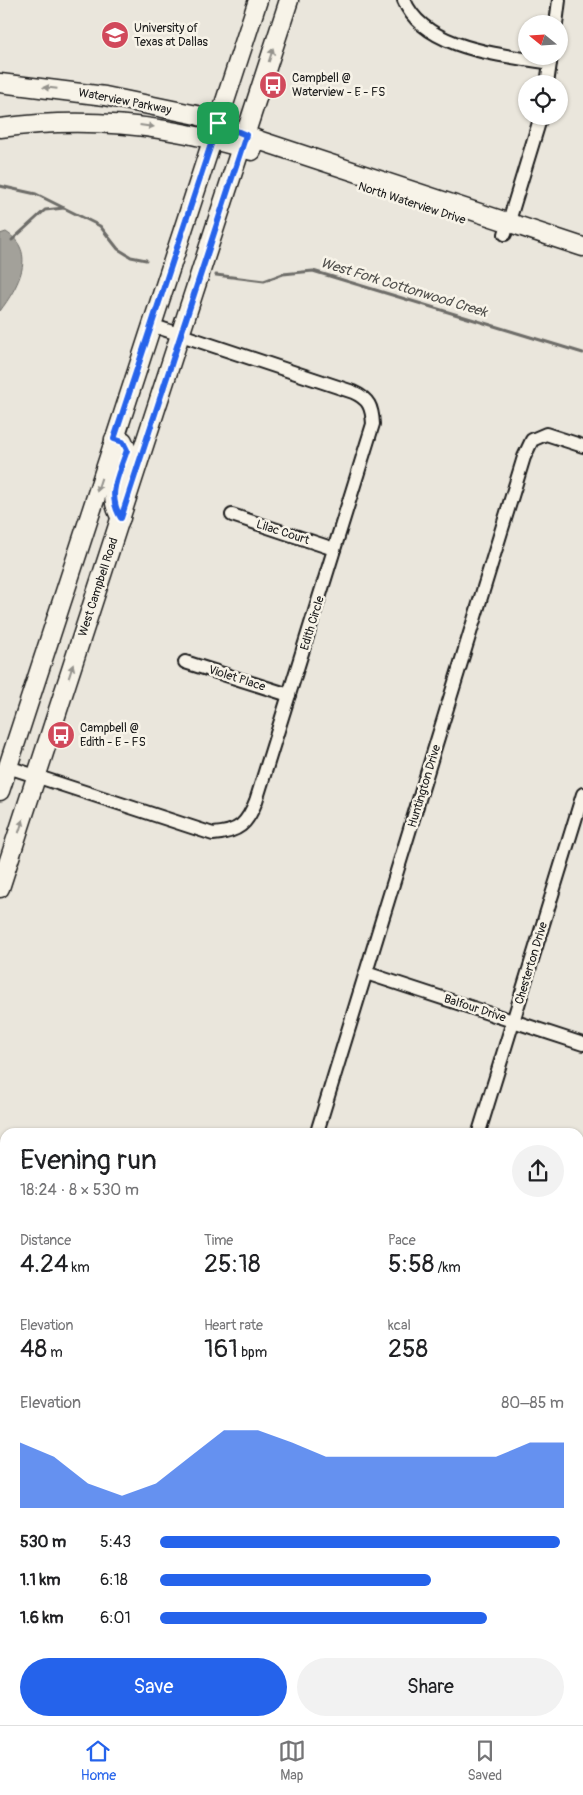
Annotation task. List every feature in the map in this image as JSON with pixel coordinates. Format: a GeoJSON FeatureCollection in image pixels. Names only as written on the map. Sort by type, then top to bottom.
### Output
{"type":"FeatureCollection","features":[{"type":"Feature","properties":{"kind":"main road"},"geometry":{"type":"LineString","coordinates":[[0,791],[258,0]]}},
{"type":"Feature","properties":{"kind":"main road","name":"West Campbell Road"},"geometry":{"type":"LineString","coordinates":[[0,888],[289,0]]}},
{"type":"Feature","properties":{"kind":"main road","name":"Waterview Parkway"},"geometry":{"type":"LineString","coordinates":[[0,83],[105,96],[197,116],[215,131]]}},
{"type":"Feature","properties":{"kind":"main road","name":"Waterview Parkway"},"geometry":{"type":"LineString","coordinates":[[0,128],[50,122],[98,122],[215,131],[243,141]]}},
{"type":"Feature","properties":{"kind":"main road","name":"North Waterview Drive"},"geometry":{"type":"LineString","coordinates":[[243,141],[507,228],[583,259]]}},
{"type":"Feature","properties":{"kind":"main road","name":"North Waterview Drive"},"geometry":{"type":"LineString","coordinates":[[507,228],[583,247]]}},
{"type":"Feature","properties":{"kind":"main road"},"geometry":{"type":"LineString","coordinates":[[114,439],[123,442],[127,450],[113,496],[114,506],[121,518]]}},
{"type":"Feature","properties":{"kind":"street"},"geometry":{"type":"LineString","coordinates":[[404,0],[412,16],[432,34],[480,50],[518,55]]}},
{"type":"Feature","properties":{"kind":"street"},"geometry":{"type":"LineString","coordinates":[[557,15],[559,0]]}},
{"type":"Feature","properties":{"kind":"street"},"geometry":{"type":"LineString","coordinates":[[507,228],[538,125]]}},
{"type":"Feature","properties":{"kind":"street","name":"Edith Circle"},"geometry":{"type":"LineString","coordinates":[[8,767],[213,834],[226,833],[239,827],[249,819],[373,424],[372,407],[364,397],[353,392],[151,326]]}},
{"type":"Feature","properties":{"kind":"street","name":"Huntington Drive"},"geometry":{"type":"LineString","coordinates":[[318,1128],[524,457],[532,440],[546,434],[583,446]]}},
{"type":"Feature","properties":{"kind":"street","name":"Lilac Court"},"geometry":{"type":"LineString","coordinates":[[232,515],[334,549]]}},
{"type":"Feature","properties":{"kind":"street","name":"Violet Place"},"geometry":{"type":"LineString","coordinates":[[184,662],[289,695]]}},
{"type":"Feature","properties":{"kind":"street","name":"Chesterton Drive"},"geometry":{"type":"LineString","coordinates":[[480,1128],[583,794]]}},
{"type":"Feature","properties":{"kind":"street","name":"Balfour Drive"},"geometry":{"type":"LineString","coordinates":[[366,973],[583,1044]]}},
{"type":"Feature","properties":{"kind":"shaded area"},"geometry":{"type":"Polygon","coordinates":[[[6,232],[16,240],[21,249],[23,259],[18,281],[0,311],[0,234],[6,232]]]}},
{"type":"Feature","properties":{"kind":"waterway","name":"West Fork Cottonwood Creek"},"geometry":{"type":"LineString","coordinates":[[0,186],[36,194],[100,226],[118,249],[131,257],[146,260]]}},
{"type":"Feature","properties":{"kind":"waterway"},"geometry":{"type":"LineString","coordinates":[[12,240],[45,210],[64,208]]}},
{"type":"Feature","properties":{"kind":"waterway","name":"West Fork Cottonwood Creek"},"geometry":{"type":"LineString","coordinates":[[216,275],[264,281],[283,274],[313,271],[583,353]]}},
{"type":"Feature","properties":{"kind":"place","name":"University of Texas at Dallas"},"geometry":{"type":"Point","coordinates":[115,35]}},
{"type":"Feature","properties":{"kind":"place","name":"Campbell @ Waterview - E - FS"},"geometry":{"type":"Point","coordinates":[273,85]}},
{"type":"Feature","properties":{"kind":"place","name":"Campbell @ Edith - E - FS"},"geometry":{"type":"Point","coordinates":[61,735]}},
{"type":"Feature","properties":{"kind":"route"},"geometry":{"type":"LineString","coordinates":[[218,123],[246,135],[121,518],[114,506],[113,496],[127,450],[123,442],[114,439],[218,123]]}}]}
